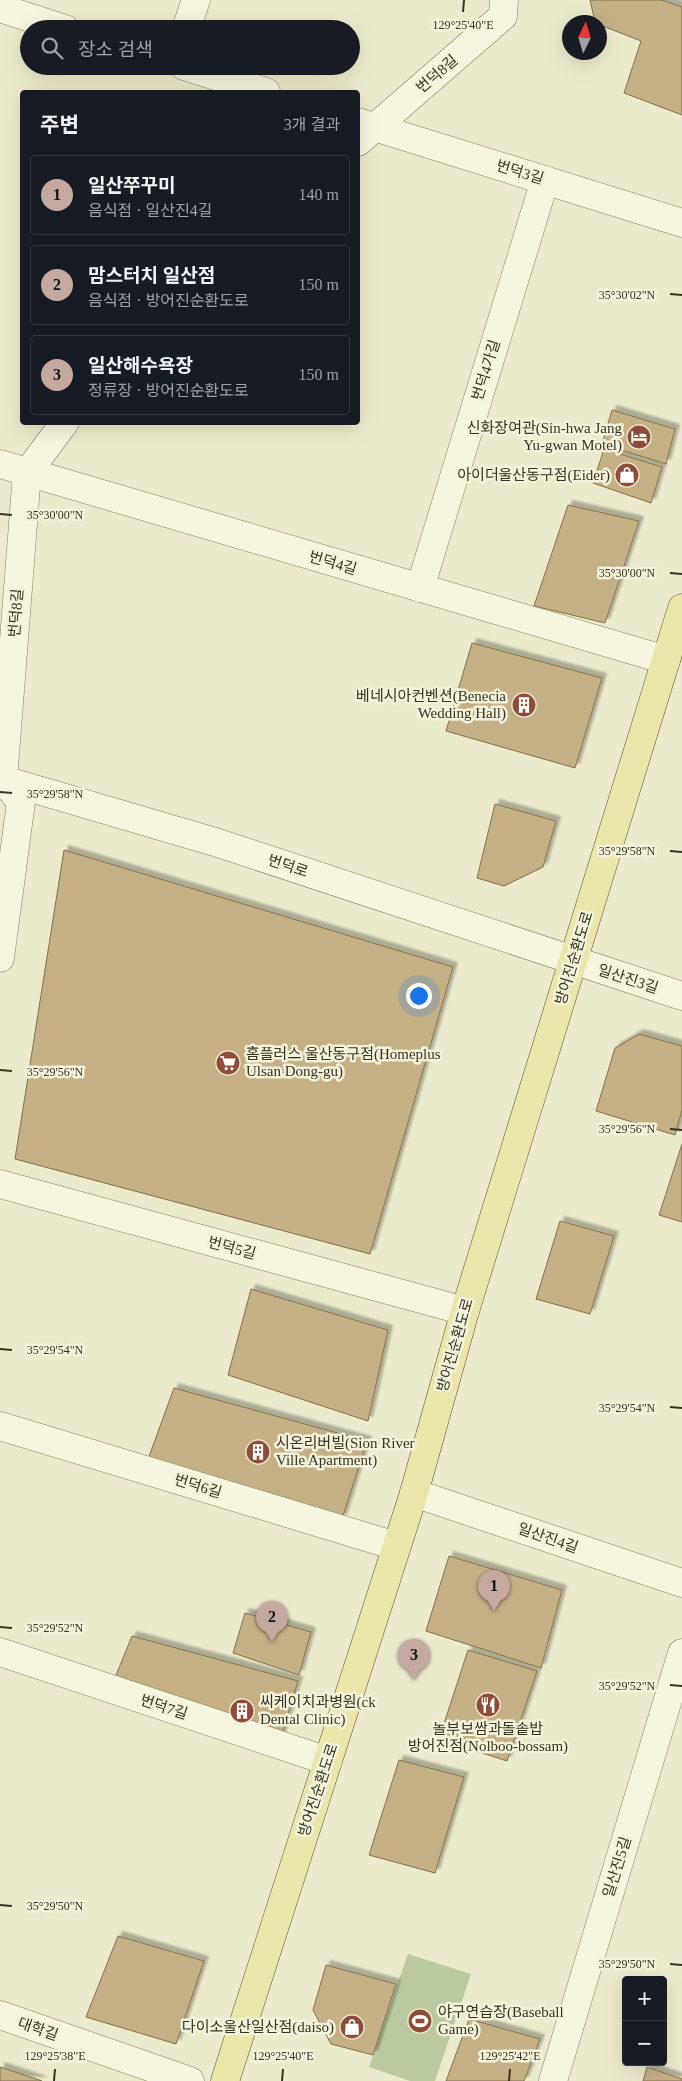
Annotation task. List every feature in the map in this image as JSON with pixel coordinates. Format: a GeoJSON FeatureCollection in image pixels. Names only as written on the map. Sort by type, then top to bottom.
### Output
{"type":"FeatureCollection","features":[{"type":"Feature","properties":{"kind":"main road","name":"방어진순환도로"},"geometry":{"type":"LineString","coordinates":[[225,2081],[414,1493],[465,1311],[682,608]]}},
{"type":"Feature","properties":{"kind":"street"},"geometry":{"type":"LineString","coordinates":[[189,20],[196,0]]}},
{"type":"Feature","properties":{"kind":"street","name":"번덕8길"},"geometry":{"type":"LineString","coordinates":[[363,130],[503,16],[504,0]]}},
{"type":"Feature","properties":{"kind":"street"},"geometry":{"type":"LineString","coordinates":[[0,8],[37,20]]}},
{"type":"Feature","properties":{"kind":"street"},"geometry":{"type":"LineString","coordinates":[[212,75],[260,90]]}},
{"type":"Feature","properties":{"kind":"street","name":"번덕3길"},"geometry":{"type":"LineString","coordinates":[[363,130],[544,180],[682,223]]}},
{"type":"Feature","properties":{"kind":"street","name":"번덕4가길"},"geometry":{"type":"LineString","coordinates":[[420,588],[544,180]]}},
{"type":"Feature","properties":{"kind":"street"},"geometry":{"type":"LineString","coordinates":[[27,473],[63,425]]}},
{"type":"Feature","properties":{"kind":"street","name":"번덕4길"},"geometry":{"type":"LineString","coordinates":[[0,464],[666,660]]}},
{"type":"Feature","properties":{"kind":"street","name":"번덕8길"},"geometry":{"type":"LineString","coordinates":[[2,780],[27,473]]}},
{"type":"Feature","properties":{"kind":"street"},"geometry":{"type":"LineString","coordinates":[[0,958],[21,802],[2,780]]}},
{"type":"Feature","properties":{"kind":"street","name":"번덕로"},"geometry":{"type":"LineString","coordinates":[[2,780],[216,842],[573,961]]}},
{"type":"Feature","properties":{"kind":"street","name":"일산진3길"},"geometry":{"type":"LineString","coordinates":[[573,961],[682,996]]}},
{"type":"Feature","properties":{"kind":"street","name":"번덕5길"},"geometry":{"type":"LineString","coordinates":[[0,1184],[465,1311]]}},
{"type":"Feature","properties":{"kind":"street","name":"번덕6길"},"geometry":{"type":"LineString","coordinates":[[0,1426],[396,1546]]}},
{"type":"Feature","properties":{"kind":"street","name":"일산진4길"},"geometry":{"type":"LineString","coordinates":[[414,1493],[682,1583]]}},
{"type":"Feature","properties":{"kind":"street","name":"번덕7길"},"geometry":{"type":"LineString","coordinates":[[0,1652],[328,1761]]}},
{"type":"Feature","properties":{"kind":"street","name":"일산진5길"},"geometry":{"type":"LineString","coordinates":[[553,2081],[682,1653]]}},
{"type":"Feature","properties":{"kind":"street","name":"대학길"},"geometry":{"type":"LineString","coordinates":[[0,2015],[190,2081]]}},
{"type":"Feature","properties":{"kind":"green space","name":"야구연습장(Baseball Game)"},"geometry":{"type":"Polygon","coordinates":[[[408,1954],[471,1974],[435,2081],[410,2081],[369,2067],[408,1954]]]}},
{"type":"Feature","properties":{"kind":"building"},"geometry":{"type":"Polygon","coordinates":[[[590,0],[662,0],[682,7],[682,115],[624,93],[641,41],[607,28],[607,15],[593,15],[590,0]]]}},
{"type":"Feature","properties":{"kind":"building","name":"신화장여관(Sin-hwa Jang Yu-gwan Motel)"},"geometry":{"type":"Polygon","coordinates":[[[612,410],[675,429],[666,464],[602,444],[612,410]]]}},
{"type":"Feature","properties":{"kind":"building","name":"아이더울산동구점(Eider)"},"geometry":{"type":"Polygon","coordinates":[[[604,449],[662,467],[651,503],[593,483],[604,449]]]}},
{"type":"Feature","properties":{"kind":"building"},"geometry":{"type":"Polygon","coordinates":[[[568,505],[639,521],[605,623],[534,606],[568,505]]]}},
{"type":"Feature","properties":{"kind":"building","name":"베네시아컨벤션(Benecia Wedding Hall)"},"geometry":{"type":"Polygon","coordinates":[[[472,643],[602,678],[575,768],[446,731],[472,643]]]}},
{"type":"Feature","properties":{"kind":"building"},"geometry":{"type":"Polygon","coordinates":[[[495,804],[556,821],[543,867],[504,886],[477,878],[495,804]]]}},
{"type":"Feature","properties":{"kind":"building","name":"홈플러스 울산동구점(Homeplus Ulsan Dong-gu)"},"geometry":{"type":"Polygon","coordinates":[[[64,850],[453,967],[370,1254],[15,1159],[64,850]]]}},
{"type":"Feature","properties":{"kind":"building"},"geometry":{"type":"Polygon","coordinates":[[[639,1034],[682,1046],[682,1110],[675,1135],[596,1111],[615,1048],[639,1034]]]}},
{"type":"Feature","properties":{"kind":"building"},"geometry":{"type":"Polygon","coordinates":[[[682,1144],[682,1222],[659,1215],[682,1144]]]}},
{"type":"Feature","properties":{"kind":"building"},"geometry":{"type":"Polygon","coordinates":[[[560,1221],[614,1236],[590,1314],[536,1299],[560,1221]]]}},
{"type":"Feature","properties":{"kind":"building"},"geometry":{"type":"Polygon","coordinates":[[[251,1289],[388,1330],[368,1421],[228,1375],[251,1289]]]}},
{"type":"Feature","properties":{"kind":"building","name":"시온리버빌(Sion River Ville Apartment)"},"geometry":{"type":"Polygon","coordinates":[[[174,1388],[367,1441],[342,1519],[147,1462],[174,1388]]]}},
{"type":"Feature","properties":{"kind":"building"},"geometry":{"type":"Polygon","coordinates":[[[449,1556],[562,1590],[541,1668],[426,1631],[449,1556]]]}},
{"type":"Feature","properties":{"kind":"building"},"geometry":{"type":"Polygon","coordinates":[[[245,1613],[311,1632],[299,1675],[233,1653],[245,1613]]]}},
{"type":"Feature","properties":{"kind":"building","name":"씨케이치과병원(ck Dental Clinic)"},"geometry":{"type":"Polygon","coordinates":[[[132,1636],[298,1681],[281,1737],[112,1685],[132,1636]]]}},
{"type":"Feature","properties":{"kind":"building","name":"놀부보쌈과돌솥밥 방어진점(Nolboo-bossam)"},"geometry":{"type":"Polygon","coordinates":[[[468,1650],[537,1671],[507,1761],[439,1739],[468,1650]]]}},
{"type":"Feature","properties":{"kind":"building"},"geometry":{"type":"Polygon","coordinates":[[[399,1760],[464,1777],[435,1873],[369,1855],[399,1760]]]}},
{"type":"Feature","properties":{"kind":"building"},"geometry":{"type":"Polygon","coordinates":[[[118,1936],[204,1961],[176,2044],[86,2017],[118,1936]]]}},
{"type":"Feature","properties":{"kind":"building","name":"다이소울산일산점(daiso)"},"geometry":{"type":"Polygon","coordinates":[[[326,1965],[396,1984],[373,2055],[331,2044],[313,2010],[326,1965]]]}},
{"type":"Feature","properties":{"kind":"building"},"geometry":{"type":"Polygon","coordinates":[[[469,2019],[540,2039],[524,2081],[446,2081],[469,2019]]]}},
{"type":"Feature","properties":{"kind":"building"},"geometry":{"type":"Polygon","coordinates":[[[0,2067],[42,2081],[0,2081],[0,2067]]]}},
{"type":"Feature","properties":{"kind":"building"},"geometry":{"type":"Polygon","coordinates":[[[647,2067],[682,2079],[682,2081],[643,2081],[647,2067]]]}},
{"type":"Feature","properties":{"kind":"place","name":"신화장여관(Sin-hwa Jang Yu-gwan Motel)"},"geometry":{"type":"Point","coordinates":[639,437]}},
{"type":"Feature","properties":{"kind":"place","name":"아이더울산동구점(Eider)"},"geometry":{"type":"Point","coordinates":[627,475]}},
{"type":"Feature","properties":{"kind":"place","name":"베네시아컨벤션(Benecia Wedding Hall)"},"geometry":{"type":"Point","coordinates":[524,705]}},
{"type":"Feature","properties":{"kind":"place","name":"홈플러스 울산동구점(Homeplus Ulsan Dong-gu)"},"geometry":{"type":"Point","coordinates":[228,1063]}},
{"type":"Feature","properties":{"kind":"place","name":"시온리버빌(Sion River Ville Apartment)"},"geometry":{"type":"Point","coordinates":[258,1452]}},
{"type":"Feature","properties":{"kind":"place","name":"일산쭈꾸미"},"geometry":{"type":"Point","coordinates":[494,1611]}},
{"type":"Feature","properties":{"kind":"place","name":"맘스터치 일산점"},"geometry":{"type":"Point","coordinates":[272,1642]}},
{"type":"Feature","properties":{"kind":"place","name":"일산해수욕장"},"geometry":{"type":"Point","coordinates":[414,1680]}},
{"type":"Feature","properties":{"kind":"place","name":"놀부보쌈과돌솥밥 방어진점(Nolboo-bossam)"},"geometry":{"type":"Point","coordinates":[488,1705]}},
{"type":"Feature","properties":{"kind":"place","name":"씨케이치과병원(ck Dental Clinic)"},"geometry":{"type":"Point","coordinates":[242,1711]}},
{"type":"Feature","properties":{"kind":"place","name":"야구연습장(Baseball Game)"},"geometry":{"type":"Point","coordinates":[420,2021]}},
{"type":"Feature","properties":{"kind":"place","name":"다이소울산일산점(daiso)"},"geometry":{"type":"Point","coordinates":[352,2027]}}]}
